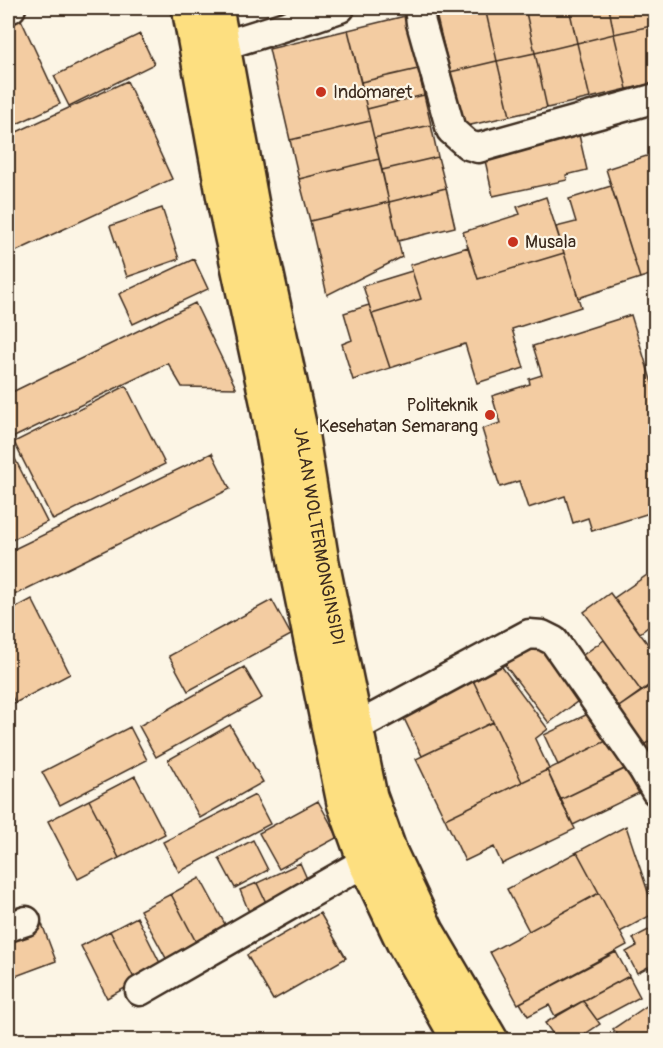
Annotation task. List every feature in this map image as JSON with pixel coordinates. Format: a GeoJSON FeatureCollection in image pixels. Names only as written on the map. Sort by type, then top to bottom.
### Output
{"type":"FeatureCollection","features":[{"type":"Feature","properties":{"kind":"main road","name":"JALAN WOLTERMONGINSIDI"},"geometry":{"type":"LineString","coordinates":[[206,28],[226,210],[342,734],[344,804],[364,862],[403,942],[459,1041]]}},
{"type":"Feature","properties":{"kind":"main road","name":"JALAN WOLTERMONGINSIDI"},"geometry":{"type":"LineString","coordinates":[[342,734],[370,796],[390,852],[427,931],[491,1041]]}},
{"type":"Feature","properties":{"kind":"street"},"geometry":{"type":"LineString","coordinates":[[419,8],[421,23],[452,130],[468,145],[478,148],[656,98]]}},
{"type":"Feature","properties":{"kind":"street"},"geometry":{"type":"LineString","coordinates":[[206,28],[272,16],[327,12]]}},
{"type":"Feature","properties":{"kind":"street"},"geometry":{"type":"LineString","coordinates":[[342,734],[529,634],[542,635],[554,641],[656,791]]}},
{"type":"Feature","properties":{"kind":"street"},"geometry":{"type":"LineString","coordinates":[[140,991],[364,862]]}},
{"type":"Feature","properties":{"kind":"building"},"geometry":{"type":"Polygon","coordinates":[[[462,8],[485,8],[497,61],[450,72],[436,14],[462,8]]]}},
{"type":"Feature","properties":{"kind":"building"},"geometry":{"type":"Polygon","coordinates":[[[485,8],[525,8],[535,53],[497,61],[485,8]]]}},
{"type":"Feature","properties":{"kind":"building"},"geometry":{"type":"Polygon","coordinates":[[[525,8],[569,8],[577,43],[535,53],[525,8]]]}},
{"type":"Feature","properties":{"kind":"building"},"geometry":{"type":"Polygon","coordinates":[[[569,8],[609,8],[614,34],[577,43],[569,8]]]}},
{"type":"Feature","properties":{"kind":"building"},"geometry":{"type":"Polygon","coordinates":[[[609,8],[652,8],[656,25],[614,34],[609,8]]]}},
{"type":"Feature","properties":{"kind":"building"},"geometry":{"type":"Polygon","coordinates":[[[18,13],[60,104],[8,128],[8,18],[18,13]]]}},
{"type":"Feature","properties":{"kind":"building"},"geometry":{"type":"Polygon","coordinates":[[[405,16],[418,69],[361,82],[348,30],[405,16]]]}},
{"type":"Feature","properties":{"kind":"building"},"geometry":{"type":"Polygon","coordinates":[[[656,25],[656,83],[627,89],[614,34],[656,25]]]}},
{"type":"Feature","properties":{"kind":"building","name":"Indomaret"},"geometry":{"type":"Polygon","coordinates":[[[348,30],[370,121],[290,140],[269,49],[348,30]]]}},
{"type":"Feature","properties":{"kind":"building"},"geometry":{"type":"Polygon","coordinates":[[[140,34],[154,64],[69,106],[54,76],[140,34]]]}},
{"type":"Feature","properties":{"kind":"building"},"geometry":{"type":"Polygon","coordinates":[[[614,34],[627,89],[590,98],[577,43],[614,34]]]}},
{"type":"Feature","properties":{"kind":"building"},"geometry":{"type":"Polygon","coordinates":[[[577,43],[590,98],[547,108],[535,53],[577,43]]]}},
{"type":"Feature","properties":{"kind":"building"},"geometry":{"type":"Polygon","coordinates":[[[535,53],[547,108],[510,116],[497,61],[535,53]]]}},
{"type":"Feature","properties":{"kind":"building"},"geometry":{"type":"Polygon","coordinates":[[[497,61],[510,116],[462,127],[450,72],[497,61]]]}},
{"type":"Feature","properties":{"kind":"building"},"geometry":{"type":"Polygon","coordinates":[[[418,69],[424,95],[367,109],[361,82],[418,69]]]}},
{"type":"Feature","properties":{"kind":"building"},"geometry":{"type":"Polygon","coordinates":[[[127,81],[172,179],[8,255],[8,136],[127,81]]]}},
{"type":"Feature","properties":{"kind":"building"},"geometry":{"type":"Polygon","coordinates":[[[424,95],[431,125],[374,138],[367,109],[424,95]]]}},
{"type":"Feature","properties":{"kind":"building"},"geometry":{"type":"Polygon","coordinates":[[[370,121],[379,159],[299,179],[290,140],[370,121]]]}},
{"type":"Feature","properties":{"kind":"building"},"geometry":{"type":"Polygon","coordinates":[[[431,125],[438,157],[382,170],[374,138],[431,125]]]}},
{"type":"Feature","properties":{"kind":"building"},"geometry":{"type":"Polygon","coordinates":[[[579,135],[587,170],[566,175],[567,180],[493,196],[484,156],[579,135]]]}},
{"type":"Feature","properties":{"kind":"building"},"geometry":{"type":"Polygon","coordinates":[[[656,153],[656,273],[640,278],[606,169],[656,153]]]}},
{"type":"Feature","properties":{"kind":"building"},"geometry":{"type":"Polygon","coordinates":[[[438,157],[446,188],[389,202],[382,170],[438,157]]]}},
{"type":"Feature","properties":{"kind":"building"},"geometry":{"type":"Polygon","coordinates":[[[379,159],[389,202],[310,221],[299,179],[379,159]]]}},
{"type":"Feature","properties":{"kind":"building"},"geometry":{"type":"Polygon","coordinates":[[[611,186],[640,278],[578,298],[556,227],[576,222],[569,199],[611,186]]]}},
{"type":"Feature","properties":{"kind":"building"},"geometry":{"type":"Polygon","coordinates":[[[446,188],[455,227],[398,241],[389,202],[446,188]]]}},
{"type":"Feature","properties":{"kind":"building","name":"Musala"},"geometry":{"type":"Polygon","coordinates":[[[546,197],[564,253],[478,279],[463,232],[520,214],[517,207],[546,197]]]}},
{"type":"Feature","properties":{"kind":"building"},"geometry":{"type":"Polygon","coordinates":[[[389,202],[402,257],[327,295],[310,221],[389,202]]]}},
{"type":"Feature","properties":{"kind":"building"},"geometry":{"type":"Polygon","coordinates":[[[162,208],[179,259],[127,277],[110,226],[162,208]]]}},
{"type":"Feature","properties":{"kind":"building"},"geometry":{"type":"Polygon","coordinates":[[[468,247],[478,279],[564,253],[581,307],[512,329],[524,368],[477,383],[465,344],[390,368],[372,314],[421,299],[410,265],[468,247]]]}},
{"type":"Feature","properties":{"kind":"building"},"geometry":{"type":"Polygon","coordinates":[[[194,259],[208,289],[133,324],[119,294],[194,259]]]}},
{"type":"Feature","properties":{"kind":"building"},"geometry":{"type":"Polygon","coordinates":[[[412,271],[421,299],[372,314],[363,286],[412,271]]]}},
{"type":"Feature","properties":{"kind":"building"},"geometry":{"type":"Polygon","coordinates":[[[195,303],[236,388],[182,387],[168,363],[8,440],[8,394],[195,303]]]}},
{"type":"Feature","properties":{"kind":"building"},"geometry":{"type":"Polygon","coordinates":[[[369,305],[390,368],[353,380],[342,344],[352,340],[344,313],[369,305]]]}},
{"type":"Feature","properties":{"kind":"building"},"geometry":{"type":"Polygon","coordinates":[[[631,315],[656,396],[656,511],[592,531],[588,518],[573,523],[565,496],[528,508],[519,481],[500,487],[482,429],[500,423],[492,396],[530,384],[529,379],[542,375],[533,346],[631,315]]]}},
{"type":"Feature","properties":{"kind":"building"},"geometry":{"type":"Polygon","coordinates":[[[126,386],[165,464],[53,520],[14,442],[126,386]]]}},
{"type":"Feature","properties":{"kind":"building"},"geometry":{"type":"Polygon","coordinates":[[[8,445],[47,522],[8,542],[8,445]]]}},
{"type":"Feature","properties":{"kind":"building"},"geometry":{"type":"Polygon","coordinates":[[[212,453],[230,489],[8,598],[8,552],[212,453]]]}},
{"type":"Feature","properties":{"kind":"building"},"geometry":{"type":"Polygon","coordinates":[[[647,575],[656,587],[656,621],[640,633],[614,598],[647,575]]]}},
{"type":"Feature","properties":{"kind":"building"},"geometry":{"type":"Polygon","coordinates":[[[610,593],[656,655],[656,680],[641,691],[584,612],[610,593]]]}},
{"type":"Feature","properties":{"kind":"building"},"geometry":{"type":"Polygon","coordinates":[[[32,599],[70,674],[15,703],[8,689],[8,612],[32,599]]]}},
{"type":"Feature","properties":{"kind":"building"},"geometry":{"type":"Polygon","coordinates":[[[272,600],[291,635],[188,691],[169,656],[272,600]]]}},
{"type":"Feature","properties":{"kind":"building"},"geometry":{"type":"Polygon","coordinates":[[[538,640],[582,698],[549,723],[505,665],[538,640]]]}},
{"type":"Feature","properties":{"kind":"building"},"geometry":{"type":"Polygon","coordinates":[[[604,640],[641,691],[613,711],[576,660],[604,640]]]}},
{"type":"Feature","properties":{"kind":"building"},"geometry":{"type":"Polygon","coordinates":[[[499,663],[548,729],[535,739],[549,769],[522,782],[471,676],[499,663]]]}},
{"type":"Feature","properties":{"kind":"building"},"geometry":{"type":"Polygon","coordinates":[[[244,667],[262,698],[156,757],[139,726],[244,667]]]}},
{"type":"Feature","properties":{"kind":"building"},"geometry":{"type":"Polygon","coordinates":[[[471,676],[493,722],[422,756],[400,710],[471,676]]]}},
{"type":"Feature","properties":{"kind":"building"},"geometry":{"type":"Polygon","coordinates":[[[656,682],[656,737],[639,748],[613,711],[656,682]]]}},
{"type":"Feature","properties":{"kind":"building"},"geometry":{"type":"Polygon","coordinates":[[[596,710],[610,739],[558,765],[544,735],[596,710]]]}},
{"type":"Feature","properties":{"kind":"building"},"geometry":{"type":"Polygon","coordinates":[[[493,722],[522,782],[445,819],[416,759],[493,722]]]}},
{"type":"Feature","properties":{"kind":"building"},"geometry":{"type":"Polygon","coordinates":[[[230,725],[263,782],[200,818],[168,760],[230,725]]]}},
{"type":"Feature","properties":{"kind":"building"},"geometry":{"type":"Polygon","coordinates":[[[130,727],[147,760],[60,805],[42,772],[130,727]]]}},
{"type":"Feature","properties":{"kind":"building"},"geometry":{"type":"Polygon","coordinates":[[[656,737],[656,774],[639,748],[656,737]]]}},
{"type":"Feature","properties":{"kind":"building"},"geometry":{"type":"Polygon","coordinates":[[[610,739],[624,769],[560,800],[547,770],[610,739]]]}},
{"type":"Feature","properties":{"kind":"building"},"geometry":{"type":"Polygon","coordinates":[[[631,766],[643,791],[573,825],[560,800],[631,766]]]}},
{"type":"Feature","properties":{"kind":"building"},"geometry":{"type":"Polygon","coordinates":[[[547,770],[575,829],[502,864],[494,847],[465,861],[445,819],[547,770]]]}},
{"type":"Feature","properties":{"kind":"building"},"geometry":{"type":"Polygon","coordinates":[[[135,776],[165,834],[119,858],[89,800],[135,776]]]}},
{"type":"Feature","properties":{"kind":"building"},"geometry":{"type":"Polygon","coordinates":[[[255,795],[270,824],[179,872],[163,842],[255,795]]]}},
{"type":"Feature","properties":{"kind":"building"},"geometry":{"type":"Polygon","coordinates":[[[89,800],[119,858],[78,879],[48,821],[89,800]]]}},
{"type":"Feature","properties":{"kind":"building"},"geometry":{"type":"Polygon","coordinates":[[[318,801],[338,837],[279,869],[259,833],[318,801]]]}},
{"type":"Feature","properties":{"kind":"building"},"geometry":{"type":"Polygon","coordinates":[[[626,826],[655,913],[620,932],[577,852],[626,826]]]}},
{"type":"Feature","properties":{"kind":"building"},"geometry":{"type":"Polygon","coordinates":[[[253,840],[268,870],[235,888],[219,858],[253,840]]]}},
{"type":"Feature","properties":{"kind":"building"},"geometry":{"type":"Polygon","coordinates":[[[577,852],[599,893],[529,931],[507,889],[577,852]]]}},
{"type":"Feature","properties":{"kind":"building"},"geometry":{"type":"Polygon","coordinates":[[[300,863],[312,890],[269,909],[257,883],[300,863]]]}},
{"type":"Feature","properties":{"kind":"building"},"geometry":{"type":"Polygon","coordinates":[[[200,878],[227,928],[197,944],[171,894],[200,878]]]}},
{"type":"Feature","properties":{"kind":"building"},"geometry":{"type":"Polygon","coordinates":[[[257,883],[269,909],[251,917],[240,890],[257,883]]]}},
{"type":"Feature","properties":{"kind":"building"},"geometry":{"type":"Polygon","coordinates":[[[599,893],[627,945],[518,1004],[490,952],[599,893]]]}},
{"type":"Feature","properties":{"kind":"building"},"geometry":{"type":"Polygon","coordinates":[[[171,894],[197,944],[167,960],[140,910],[171,894]]]}},
{"type":"Feature","properties":{"kind":"building"},"geometry":{"type":"Polygon","coordinates":[[[320,913],[346,958],[273,1000],[247,955],[320,913]]]}},
{"type":"Feature","properties":{"kind":"building"},"geometry":{"type":"Polygon","coordinates":[[[137,917],[163,969],[136,982],[110,931],[137,917]]]}},
{"type":"Feature","properties":{"kind":"building"},"geometry":{"type":"Polygon","coordinates":[[[42,924],[56,961],[8,979],[8,936],[42,924]]]}},
{"type":"Feature","properties":{"kind":"building"},"geometry":{"type":"Polygon","coordinates":[[[656,926],[656,968],[650,971],[648,967],[637,973],[626,952],[637,946],[633,938],[656,926]]]}},
{"type":"Feature","properties":{"kind":"building"},"geometry":{"type":"Polygon","coordinates":[[[110,931],[136,982],[107,998],[81,946],[110,931]]]}},
{"type":"Feature","properties":{"kind":"building"},"geometry":{"type":"Polygon","coordinates":[[[616,952],[629,976],[555,1016],[549,1005],[528,1016],[520,1003],[616,952]]]}},
{"type":"Feature","properties":{"kind":"building"},"geometry":{"type":"Polygon","coordinates":[[[629,976],[640,997],[597,1020],[583,1001],[629,976]]]}},
{"type":"Feature","properties":{"kind":"building"},"geometry":{"type":"Polygon","coordinates":[[[583,1001],[600,1024],[576,1040],[557,1040],[545,1023],[583,1001]]]}},
{"type":"Feature","properties":{"kind":"building"},"geometry":{"type":"Polygon","coordinates":[[[651,1003],[656,1010],[656,1033],[645,1040],[622,1040],[613,1029],[651,1003]]]}},
{"type":"Feature","properties":{"kind":"place","name":"Indomaret"},"geometry":{"type":"Point","coordinates":[321,92]}},
{"type":"Feature","properties":{"kind":"place","name":"Musala"},"geometry":{"type":"Point","coordinates":[513,242]}},
{"type":"Feature","properties":{"kind":"place","name":"Politeknik Kesehatan Semarang"},"geometry":{"type":"Point","coordinates":[490,415]}}]}
